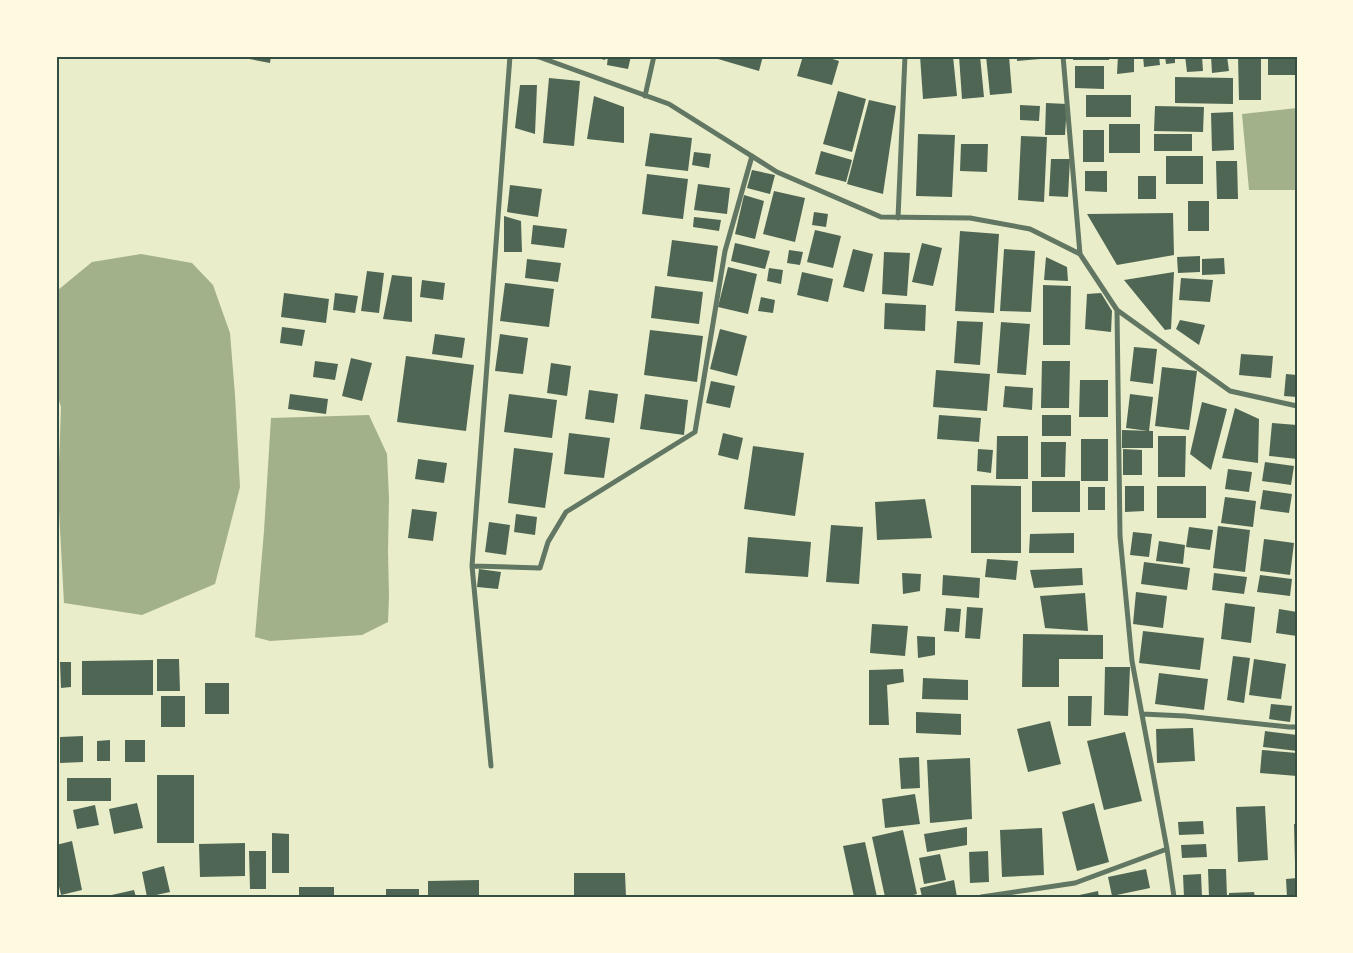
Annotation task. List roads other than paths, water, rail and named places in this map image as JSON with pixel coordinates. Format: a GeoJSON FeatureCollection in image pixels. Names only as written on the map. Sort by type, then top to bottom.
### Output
{"type":"FeatureCollection","features":[{"type":"Feature","properties":{"kind":"street"},"geometry":{"type":"LineString","coordinates":[[491,766],[472,566],[510,56]]}},
{"type":"Feature","properties":{"kind":"street"},"geometry":{"type":"LineString","coordinates":[[533,56],[669,104],[777,172],[881,218],[970,218],[1030,229],[1080,254]]}},
{"type":"Feature","properties":{"kind":"street"},"geometry":{"type":"LineString","coordinates":[[645,96],[654,56]]}},
{"type":"Feature","properties":{"kind":"street"},"geometry":{"type":"LineString","coordinates":[[898,218],[905,56]]}},
{"type":"Feature","properties":{"kind":"street"},"geometry":{"type":"LineString","coordinates":[[1063,56],[1080,254],[1117,310],[1230,391],[1297,406]]}},
{"type":"Feature","properties":{"kind":"street"},"geometry":{"type":"LineString","coordinates":[[472,566],[540,568],[548,542],[566,512],[694,432],[725,251],[752,156]]}},
{"type":"Feature","properties":{"kind":"street"},"geometry":{"type":"LineString","coordinates":[[1117,310],[1120,536],[1132,661],[1167,849],[1174,897]]}},
{"type":"Feature","properties":{"kind":"street"},"geometry":{"type":"LineString","coordinates":[[1142,714],[1185,716],[1289,728],[1297,726]]}},
{"type":"Feature","properties":{"kind":"street"},"geometry":{"type":"LineString","coordinates":[[981,897],[1075,883],[1167,849]]}}]}
